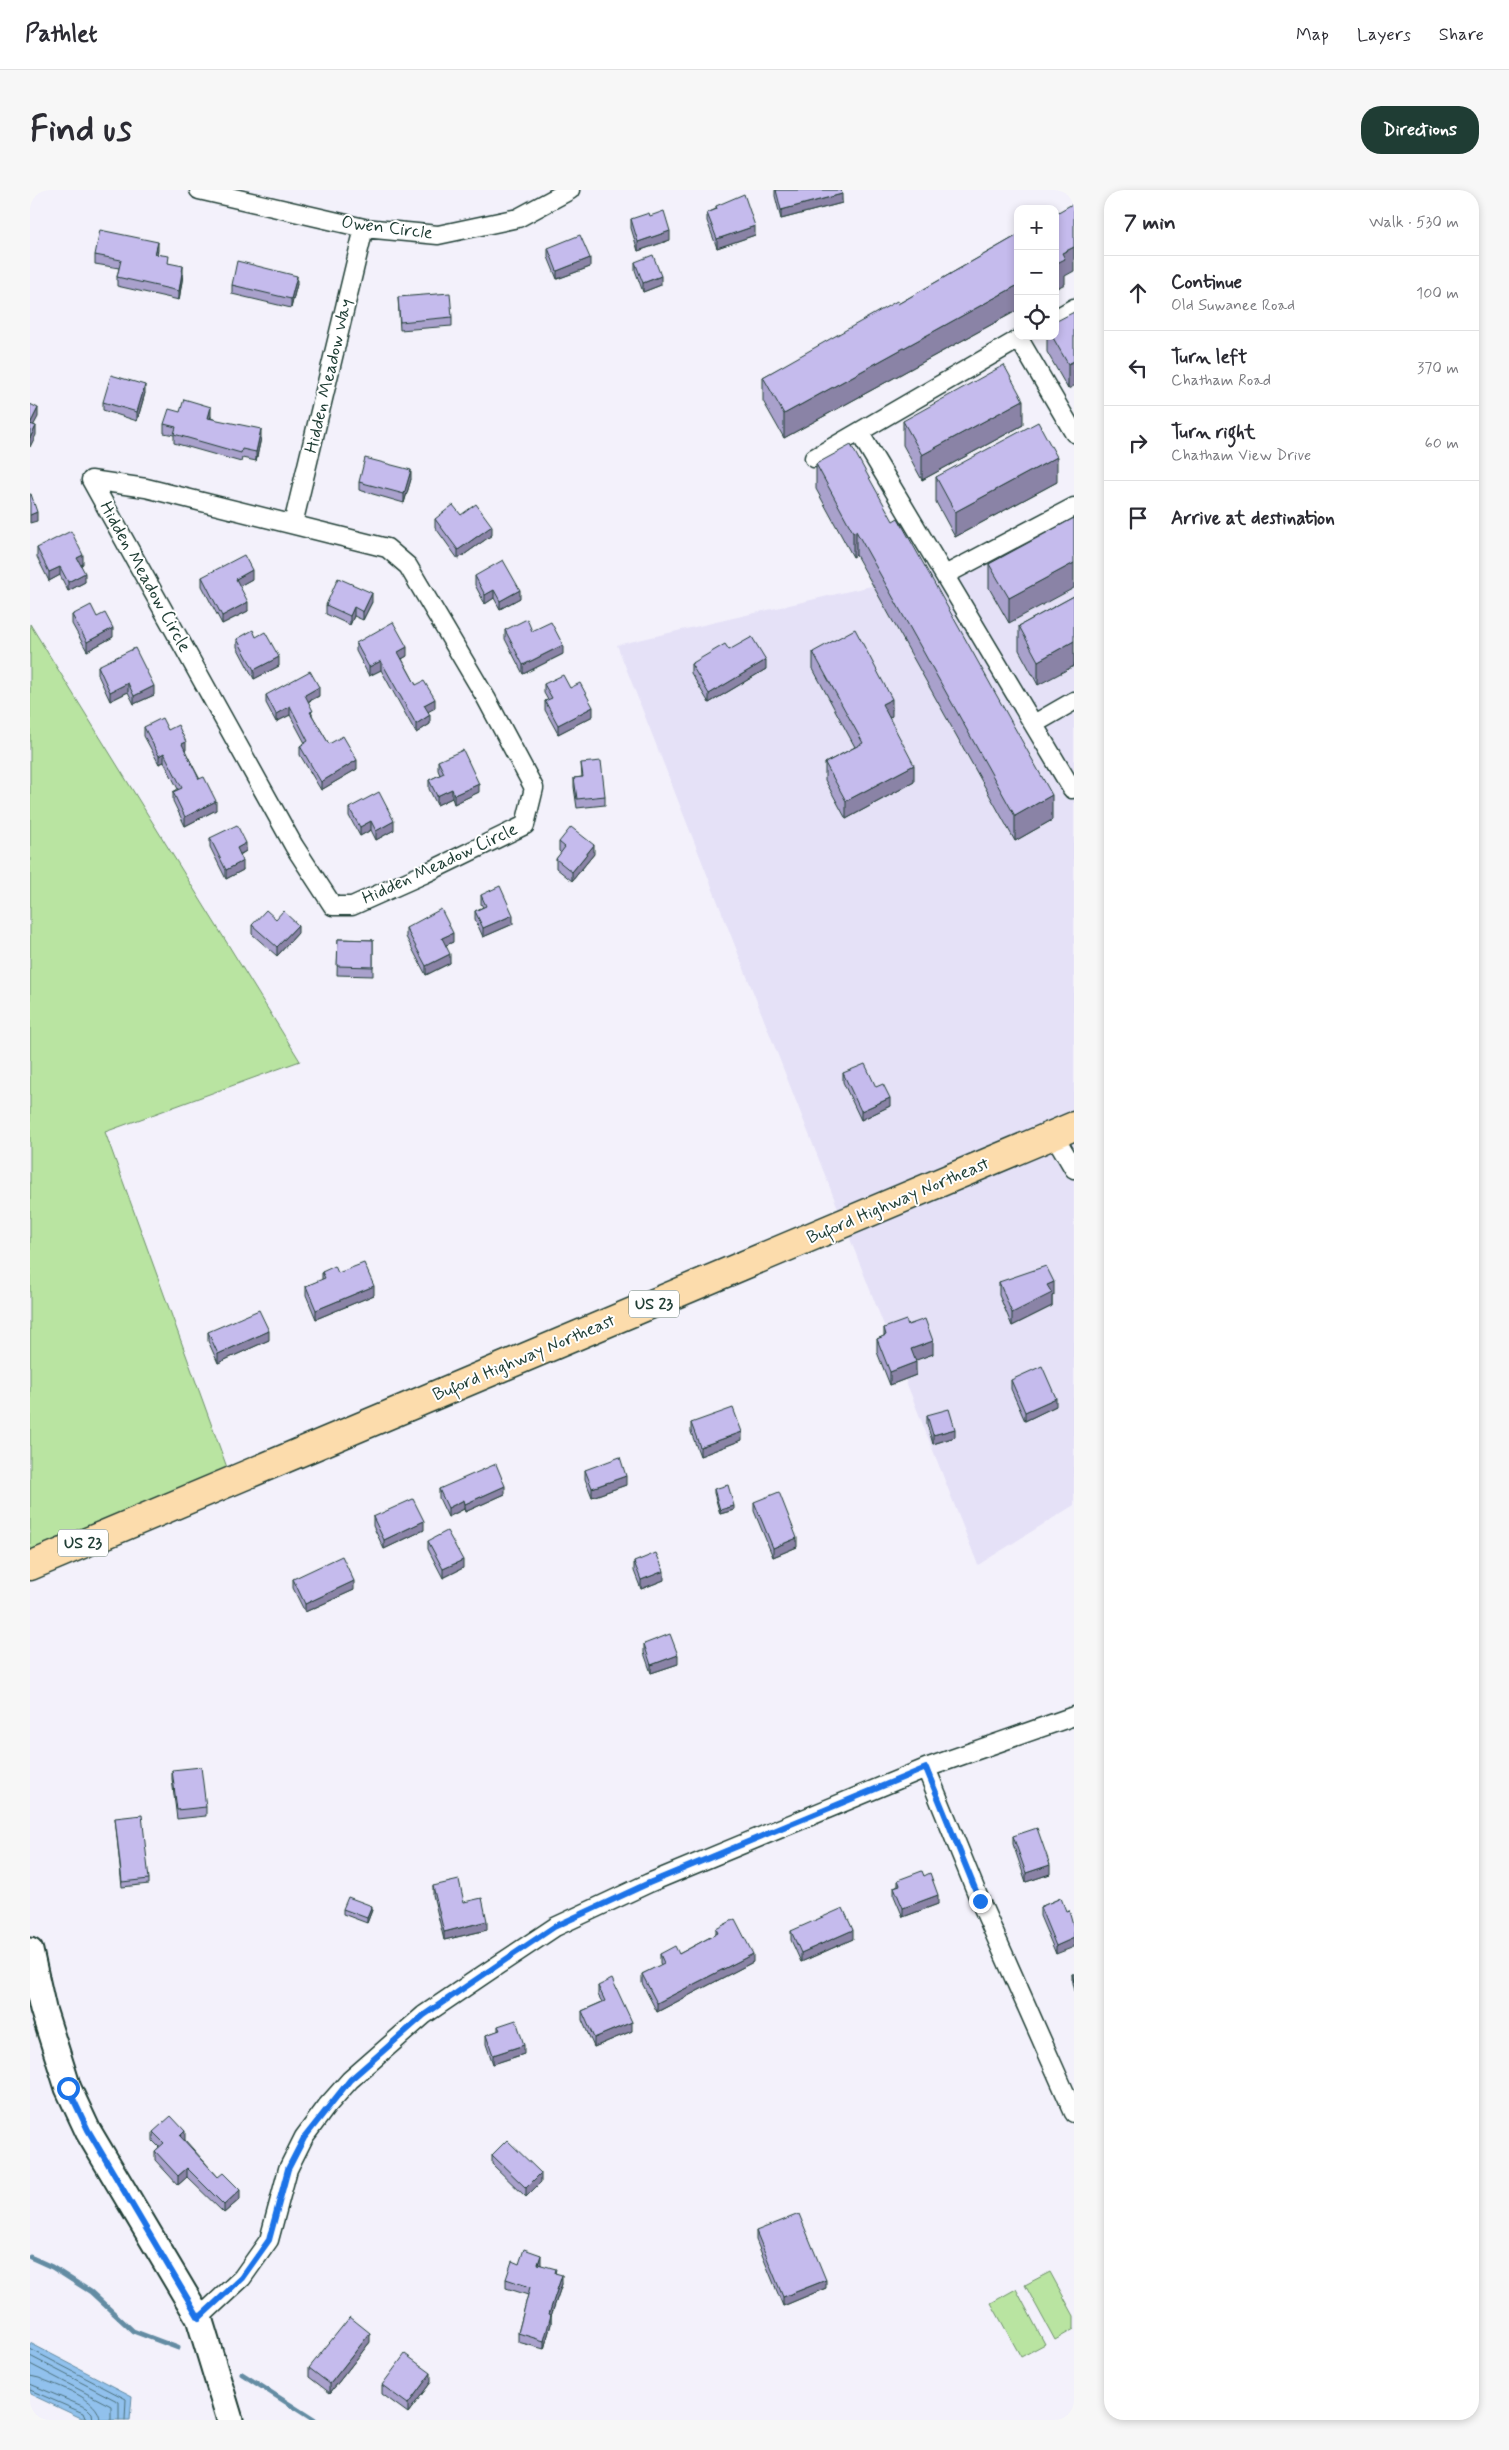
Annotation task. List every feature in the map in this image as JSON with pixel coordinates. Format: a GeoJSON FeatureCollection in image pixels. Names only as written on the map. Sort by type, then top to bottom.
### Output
{"type":"FeatureCollection","features":[{"type":"Feature","properties":{"kind":"main road","name":"Buford Highway Northeast"},"geometry":{"type":"LineString","coordinates":[[30,1566],[1064,1130]]}},
{"type":"Feature","properties":{"kind":"street","name":"Owen Circle"},"geometry":{"type":"LineString","coordinates":[[199,190],[364,228],[438,236],[518,218],[570,190]]}},
{"type":"Feature","properties":{"kind":"street","name":"Hidden Meadow Way"},"geometry":{"type":"LineString","coordinates":[[294,524],[364,228]]}},
{"type":"Feature","properties":{"kind":"street"},"geometry":{"type":"LineString","coordinates":[[1059,317],[1074,308]]}},
{"type":"Feature","properties":{"kind":"street"},"geometry":{"type":"LineString","coordinates":[[814,458],[1019,340]]}},
{"type":"Feature","properties":{"kind":"street"},"geometry":{"type":"LineString","coordinates":[[1023,340],[1074,434]]}},
{"type":"Feature","properties":{"kind":"street"},"geometry":{"type":"LineString","coordinates":[[859,432],[1072,789]]}},
{"type":"Feature","properties":{"kind":"street","name":"Hidden Meadow Circle"},"geometry":{"type":"LineString","coordinates":[[91,480],[146,488],[294,524],[387,548],[408,566],[486,698],[534,788],[525,825],[424,874],[352,906],[334,906],[294,846],[91,480]]}},
{"type":"Feature","properties":{"kind":"street"},"geometry":{"type":"LineString","coordinates":[[945,575],[1074,507]]}},
{"type":"Feature","properties":{"kind":"street"},"geometry":{"type":"LineString","coordinates":[[1034,724],[1074,701]]}},
{"type":"Feature","properties":{"kind":"street"},"geometry":{"type":"LineString","coordinates":[[1064,1130],[1074,1169]]}},
{"type":"Feature","properties":{"kind":"street"},"geometry":{"type":"LineString","coordinates":[[199,2318],[242,2278],[269,2240],[288,2169],[304,2138],[350,2080],[424,2015],[554,1927],[649,1883],[926,1768],[1074,1716]]}},
{"type":"Feature","properties":{"kind":"street"},"geometry":{"type":"LineString","coordinates":[[926,1768],[980,1901],[1074,2114]]}},
{"type":"Feature","properties":{"kind":"street"},"geometry":{"type":"LineString","coordinates":[[30,1951],[42,2009],[68,2088],[88,2130],[199,2318],[230,2420]]}},
{"type":"Feature","properties":{"kind":"shaded area"},"geometry":{"type":"Polygon","coordinates":[[[1074,539],[1074,1505],[978,1565],[617,645],[1074,539]]]}},
{"type":"Feature","properties":{"kind":"green space"},"geometry":{"type":"Polygon","coordinates":[[[30,624],[300,1061],[105,1132],[229,1473],[30,1556],[30,624]]]}},
{"type":"Feature","properties":{"kind":"green space"},"geometry":{"type":"Polygon","coordinates":[[[1050,2272],[1074,2316],[1074,2329],[1055,2340],[1025,2285],[1050,2272]]]}},
{"type":"Feature","properties":{"kind":"green space"},"geometry":{"type":"Polygon","coordinates":[[[1016,2289],[1045,2344],[1021,2357],[991,2303],[1016,2289]]]}},
{"type":"Feature","properties":{"kind":"water"},"geometry":{"type":"Polygon","coordinates":[[[30,2343],[132,2396],[130,2420],[93,2420],[79,2417],[30,2394],[30,2343]]]}},
{"type":"Feature","properties":{"kind":"building"},"geometry":{"type":"Polygon","coordinates":[[[776,190],[841,190],[842,194],[781,210],[776,190]]]}},
{"type":"Feature","properties":{"kind":"building"},"geometry":{"type":"Polygon","coordinates":[[[744,194],[755,226],[717,239],[707,213],[717,209],[716,206],[744,194]]]}},
{"type":"Feature","properties":{"kind":"building"},"geometry":{"type":"Polygon","coordinates":[[[1074,203],[1074,247],[1062,253],[1065,259],[1059,262],[1059,250],[1059,212],[1074,203]]]}},
{"type":"Feature","properties":{"kind":"building"},"geometry":{"type":"Polygon","coordinates":[[[664,211],[670,231],[638,242],[631,219],[649,213],[650,216],[664,211]]]}},
{"type":"Feature","properties":{"kind":"building"},"geometry":{"type":"Polygon","coordinates":[[[100,230],[158,242],[155,254],[169,256],[168,263],[183,266],[179,291],[117,277],[121,260],[95,255],[100,230]]]}},
{"type":"Feature","properties":{"kind":"building"},"geometry":{"type":"Polygon","coordinates":[[[580,235],[590,258],[557,271],[548,248],[580,235]]]}},
{"type":"Feature","properties":{"kind":"building"},"geometry":{"type":"Polygon","coordinates":[[[1014,237],[1014,287],[784,414],[763,377],[897,301],[898,304],[1014,237]]]}},
{"type":"Feature","properties":{"kind":"building"},"geometry":{"type":"Polygon","coordinates":[[[653,255],[661,276],[643,283],[635,262],[653,255]]]}},
{"type":"Feature","properties":{"kind":"building"},"geometry":{"type":"Polygon","coordinates":[[[237,261],[297,276],[291,299],[232,285],[237,261]]]}},
{"type":"Feature","properties":{"kind":"building"},"geometry":{"type":"Polygon","coordinates":[[[450,293],[452,317],[400,322],[398,297],[450,293]]]}},
{"type":"Feature","properties":{"kind":"building"},"geometry":{"type":"Polygon","coordinates":[[[1074,312],[1074,361],[1068,364],[1054,340],[1059,340],[1059,320],[1074,312]]]}},
{"type":"Feature","properties":{"kind":"building"},"geometry":{"type":"Polygon","coordinates":[[[1004,365],[1023,400],[922,455],[903,421],[1004,365]]]}},
{"type":"Feature","properties":{"kind":"building"},"geometry":{"type":"Polygon","coordinates":[[[111,375],[145,385],[137,412],[103,402],[111,375]]]}},
{"type":"Feature","properties":{"kind":"building"},"geometry":{"type":"Polygon","coordinates":[[[184,399],[211,407],[208,418],[261,429],[256,452],[242,449],[241,453],[174,434],[176,427],[164,424],[169,409],[180,412],[184,399]]]}},
{"type":"Feature","properties":{"kind":"building"},"geometry":{"type":"Polygon","coordinates":[[[30,404],[38,408],[30,424],[30,404]]]}},
{"type":"Feature","properties":{"kind":"building"},"geometry":{"type":"Polygon","coordinates":[[[1038,422],[1057,457],[955,512],[936,477],[1038,422]]]}},
{"type":"Feature","properties":{"kind":"building"},"geometry":{"type":"Polygon","coordinates":[[[30,424],[36,426],[30,438],[30,424]]]}},
{"type":"Feature","properties":{"kind":"building"},"geometry":{"type":"Polygon","coordinates":[[[851,445],[893,521],[898,518],[1052,795],[1015,816],[856,531],[853,532],[816,464],[851,445]]]}},
{"type":"Feature","properties":{"kind":"building"},"geometry":{"type":"Polygon","coordinates":[[[365,458],[411,470],[404,494],[359,482],[365,458]]]}},
{"type":"Feature","properties":{"kind":"building"},"geometry":{"type":"Polygon","coordinates":[[[30,494],[37,512],[30,515],[30,494]]]}},
{"type":"Feature","properties":{"kind":"building"},"geometry":{"type":"Polygon","coordinates":[[[476,504],[492,526],[458,550],[435,519],[453,505],[461,515],[476,504]]]}},
{"type":"Feature","properties":{"kind":"building"},"geometry":{"type":"Polygon","coordinates":[[[1074,518],[1074,563],[1009,598],[989,564],[1074,518]]]}},
{"type":"Feature","properties":{"kind":"building"},"geometry":{"type":"Polygon","coordinates":[[[71,531],[83,555],[77,558],[85,573],[68,582],[60,567],[49,572],[37,548],[71,531]]]}},
{"type":"Feature","properties":{"kind":"building"},"geometry":{"type":"Polygon","coordinates":[[[244,555],[252,570],[236,579],[248,602],[222,616],[202,577],[244,555]]]}},
{"type":"Feature","properties":{"kind":"building"},"geometry":{"type":"Polygon","coordinates":[[[503,560],[520,590],[500,601],[494,590],[485,595],[475,576],[503,560]]]}},
{"type":"Feature","properties":{"kind":"building"},"geometry":{"type":"Polygon","coordinates":[[[338,578],[372,593],[363,612],[354,607],[350,616],[326,605],[338,578]]]}},
{"type":"Feature","properties":{"kind":"building"},"geometry":{"type":"Polygon","coordinates":[[[1074,596],[1074,641],[1038,661],[1019,626],[1074,596]]]}},
{"type":"Feature","properties":{"kind":"building"},"geometry":{"type":"Polygon","coordinates":[[[91,605],[97,617],[105,613],[113,628],[87,642],[72,615],[91,605]]]}},
{"type":"Feature","properties":{"kind":"building"},"geometry":{"type":"Polygon","coordinates":[[[527,619],[532,631],[551,622],[563,645],[523,665],[505,630],[527,619]]]}},
{"type":"Feature","properties":{"kind":"building"},"geometry":{"type":"Polygon","coordinates":[[[393,622],[407,647],[398,652],[416,685],[424,681],[435,699],[424,705],[430,715],[416,724],[381,661],[369,667],[356,643],[393,622]]]}},
{"type":"Feature","properties":{"kind":"building"},"geometry":{"type":"Polygon","coordinates":[[[855,629],[892,699],[882,704],[914,765],[846,801],[825,763],[863,743],[813,652],[855,629]]]}},
{"type":"Feature","properties":{"kind":"building"},"geometry":{"type":"Polygon","coordinates":[[[253,630],[256,637],[265,632],[279,657],[254,670],[237,639],[253,630]]]}},
{"type":"Feature","properties":{"kind":"building"},"geometry":{"type":"Polygon","coordinates":[[[752,637],[766,660],[709,694],[691,664],[725,644],[729,650],[752,637]]]}},
{"type":"Feature","properties":{"kind":"building"},"geometry":{"type":"Polygon","coordinates":[[[135,648],[154,686],[134,696],[128,683],[110,692],[98,666],[135,648]]]}},
{"type":"Feature","properties":{"kind":"building"},"geometry":{"type":"Polygon","coordinates":[[[310,671],[319,687],[305,695],[313,711],[310,712],[329,744],[343,736],[357,760],[321,782],[300,746],[308,741],[290,706],[276,714],[266,695],[310,671]]]}},
{"type":"Feature","properties":{"kind":"building"},"geometry":{"type":"Polygon","coordinates":[[[563,675],[570,688],[580,683],[593,707],[558,725],[545,701],[552,698],[544,684],[563,675]]]}},
{"type":"Feature","properties":{"kind":"building"},"geometry":{"type":"Polygon","coordinates":[[[162,718],[168,730],[178,725],[186,742],[182,744],[199,779],[204,777],[216,801],[185,817],[173,792],[182,788],[164,753],[159,756],[144,727],[162,718]]]}},
{"type":"Feature","properties":{"kind":"building"},"geometry":{"type":"Polygon","coordinates":[[[463,750],[479,784],[454,795],[452,789],[437,796],[429,780],[444,773],[438,761],[463,750]]]}},
{"type":"Feature","properties":{"kind":"building"},"geometry":{"type":"Polygon","coordinates":[[[601,761],[605,796],[577,799],[574,778],[583,777],[581,763],[601,761]]]}},
{"type":"Feature","properties":{"kind":"building"},"geometry":{"type":"Polygon","coordinates":[[[379,792],[394,821],[376,831],[371,821],[360,827],[349,808],[379,792]]]}},
{"type":"Feature","properties":{"kind":"building"},"geometry":{"type":"Polygon","coordinates":[[[237,825],[246,843],[237,848],[243,861],[226,870],[210,838],[237,825]]]}},
{"type":"Feature","properties":{"kind":"building"},"geometry":{"type":"Polygon","coordinates":[[[571,827],[594,845],[572,872],[556,859],[565,847],[559,842],[571,827]]]}},
{"type":"Feature","properties":{"kind":"building"},"geometry":{"type":"Polygon","coordinates":[[[500,886],[513,915],[483,928],[475,911],[486,906],[481,895],[500,886]]]}},
{"type":"Feature","properties":{"kind":"building"},"geometry":{"type":"Polygon","coordinates":[[[441,909],[453,933],[442,938],[450,954],[426,966],[406,928],[441,909]]]}},
{"type":"Feature","properties":{"kind":"building"},"geometry":{"type":"Polygon","coordinates":[[[266,910],[276,919],[283,911],[298,925],[277,947],[252,925],[266,910]]]}},
{"type":"Feature","properties":{"kind":"building"},"geometry":{"type":"Polygon","coordinates":[[[338,939],[373,940],[373,967],[337,966],[338,939]]]}},
{"type":"Feature","properties":{"kind":"building"},"geometry":{"type":"Polygon","coordinates":[[[865,1064],[876,1087],[883,1084],[890,1098],[861,1111],[843,1073],[865,1064]]]}},
{"type":"Feature","properties":{"kind":"building"},"geometry":{"type":"Polygon","coordinates":[[[364,1263],[374,1286],[316,1310],[306,1286],[325,1278],[322,1272],[335,1266],[338,1273],[364,1263]]]}},
{"type":"Feature","properties":{"kind":"building"},"geometry":{"type":"Polygon","coordinates":[[[1046,1266],[1054,1282],[1047,1285],[1052,1293],[1012,1313],[999,1282],[1046,1266]]]}},
{"type":"Feature","properties":{"kind":"building"},"geometry":{"type":"Polygon","coordinates":[[[259,1310],[269,1331],[218,1354],[208,1332],[259,1310]]]}},
{"type":"Feature","properties":{"kind":"building"},"geometry":{"type":"Polygon","coordinates":[[[925,1319],[933,1341],[911,1349],[916,1362],[890,1372],[877,1339],[886,1335],[884,1328],[906,1320],[908,1325],[925,1319]]]}},
{"type":"Feature","properties":{"kind":"building"},"geometry":{"type":"Polygon","coordinates":[[[1042,1366],[1056,1398],[1025,1412],[1011,1380],[1042,1366]]]}},
{"type":"Feature","properties":{"kind":"building"},"geometry":{"type":"Polygon","coordinates":[[[733,1408],[742,1432],[700,1447],[691,1423],[733,1408]]]}},
{"type":"Feature","properties":{"kind":"building"},"geometry":{"type":"Polygon","coordinates":[[[949,1409],[955,1429],[933,1435],[927,1415],[949,1409]]]}},
{"type":"Feature","properties":{"kind":"building"},"geometry":{"type":"Polygon","coordinates":[[[620,1457],[626,1476],[592,1488],[585,1470],[620,1457]]]}},
{"type":"Feature","properties":{"kind":"building"},"geometry":{"type":"Polygon","coordinates":[[[496,1464],[505,1486],[465,1504],[464,1500],[448,1508],[439,1489],[496,1464]]]}},
{"type":"Feature","properties":{"kind":"building"},"geometry":{"type":"Polygon","coordinates":[[[728,1485],[734,1506],[720,1510],[714,1489],[728,1485]]]}},
{"type":"Feature","properties":{"kind":"building"},"geometry":{"type":"Polygon","coordinates":[[[779,1492],[797,1538],[773,1548],[754,1502],[779,1492]]]}},
{"type":"Feature","properties":{"kind":"building"},"geometry":{"type":"Polygon","coordinates":[[[413,1499],[424,1521],[384,1540],[373,1517],[413,1499]]]}},
{"type":"Feature","properties":{"kind":"building"},"geometry":{"type":"Polygon","coordinates":[[[447,1531],[463,1560],[443,1569],[428,1541],[447,1531]]]}},
{"type":"Feature","properties":{"kind":"building"},"geometry":{"type":"Polygon","coordinates":[[[656,1553],[664,1571],[641,1580],[634,1562],[656,1553]]]}},
{"type":"Feature","properties":{"kind":"building"},"geometry":{"type":"Polygon","coordinates":[[[342,1556],[354,1581],[305,1604],[293,1579],[342,1556]]]}},
{"type":"Feature","properties":{"kind":"building"},"geometry":{"type":"Polygon","coordinates":[[[670,1634],[678,1655],[651,1665],[644,1644],[670,1634]]]}},
{"type":"Feature","properties":{"kind":"building"},"geometry":{"type":"Polygon","coordinates":[[[201,1767],[206,1807],[177,1810],[172,1770],[201,1767]]]}},
{"type":"Feature","properties":{"kind":"building"},"geometry":{"type":"Polygon","coordinates":[[[142,1815],[149,1879],[122,1882],[115,1818],[142,1815]]]}},
{"type":"Feature","properties":{"kind":"building"},"geometry":{"type":"Polygon","coordinates":[[[1037,1828],[1050,1865],[1026,1873],[1013,1836],[1037,1828]]]}},
{"type":"Feature","properties":{"kind":"building"},"geometry":{"type":"Polygon","coordinates":[[[922,1871],[924,1876],[930,1873],[938,1895],[903,1908],[894,1887],[900,1885],[898,1880],[922,1871]]]}},
{"type":"Feature","properties":{"kind":"building"},"geometry":{"type":"Polygon","coordinates":[[[459,1880],[464,1902],[482,1898],[487,1921],[444,1932],[433,1886],[459,1880]]]}},
{"type":"Feature","properties":{"kind":"building"},"geometry":{"type":"Polygon","coordinates":[[[348,1897],[372,1906],[367,1918],[343,1909],[348,1897]]]}},
{"type":"Feature","properties":{"kind":"building"},"geometry":{"type":"Polygon","coordinates":[[[1061,1898],[1066,1911],[1069,1910],[1074,1928],[1074,1938],[1056,1946],[1040,1907],[1061,1898]]]}},
{"type":"Feature","properties":{"kind":"building"},"geometry":{"type":"Polygon","coordinates":[[[843,1908],[853,1930],[801,1953],[791,1931],[843,1908]]]}},
{"type":"Feature","properties":{"kind":"building"},"geometry":{"type":"Polygon","coordinates":[[[735,1919],[753,1954],[657,2003],[642,1974],[664,1963],[660,1954],[675,1946],[679,1954],[718,1933],[716,1929],[735,1919]]]}},
{"type":"Feature","properties":{"kind":"building"},"geometry":{"type":"Polygon","coordinates":[[[612,1979],[632,2022],[594,2038],[582,2011],[605,2001],[598,1986],[612,1979]]]}},
{"type":"Feature","properties":{"kind":"building"},"geometry":{"type":"Polygon","coordinates":[[[516,2020],[524,2045],[493,2055],[486,2035],[500,2030],[498,2026],[516,2020]]]}},
{"type":"Feature","properties":{"kind":"building"},"geometry":{"type":"Polygon","coordinates":[[[171,2116],[185,2131],[180,2136],[218,2177],[223,2173],[240,2190],[224,2205],[187,2168],[178,2176],[155,2151],[164,2143],[153,2132],[171,2116]]]}},
{"type":"Feature","properties":{"kind":"building"},"geometry":{"type":"Polygon","coordinates":[[[507,2140],[541,2173],[526,2188],[492,2155],[507,2140]]]}},
{"type":"Feature","properties":{"kind":"building"},"geometry":{"type":"Polygon","coordinates":[[[799,2214],[826,2280],[783,2297],[756,2231],[799,2214]]]}},
{"type":"Feature","properties":{"kind":"building"},"geometry":{"type":"Polygon","coordinates":[[[524,2249],[541,2255],[538,2264],[556,2269],[555,2273],[562,2275],[549,2314],[551,2315],[544,2341],[518,2333],[530,2287],[506,2279],[512,2261],[519,2264],[524,2249]]]}},
{"type":"Feature","properties":{"kind":"building"},"geometry":{"type":"Polygon","coordinates":[[[350,2317],[370,2333],[330,2384],[309,2368],[350,2317]]]}},
{"type":"Feature","properties":{"kind":"building"},"geometry":{"type":"Polygon","coordinates":[[[405,2354],[431,2373],[408,2404],[382,2385],[405,2354]]]}},
{"type":"Feature","properties":{"kind":"waterway"},"geometry":{"type":"LineString","coordinates":[[30,2257],[52,2267],[91,2292],[133,2331],[178,2348]]}},
{"type":"Feature","properties":{"kind":"waterway"},"geometry":{"type":"LineString","coordinates":[[242,2374],[314,2420]]}},
{"type":"Feature","properties":{"kind":"route"},"geometry":{"type":"LineString","coordinates":[[68,2088],[88,2130],[199,2318],[242,2278],[269,2240],[288,2169],[304,2138],[327,2106],[350,2080],[424,2015],[554,1927],[649,1883],[926,1768],[980,1901]]}}]}
